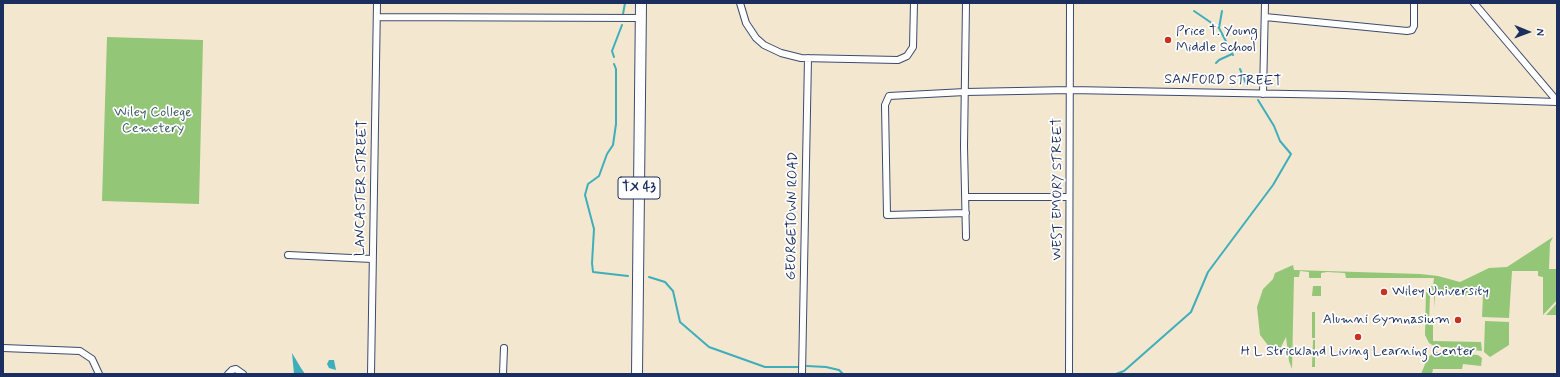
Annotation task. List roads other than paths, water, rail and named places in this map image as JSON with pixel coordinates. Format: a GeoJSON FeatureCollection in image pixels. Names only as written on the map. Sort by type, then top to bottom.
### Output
{"type":"FeatureCollection","features":[{"type":"Feature","properties":{"kind":"main road","name":"TX 43"},"geometry":{"type":"LineString","coordinates":[[637,374],[641,3]]}},
{"type":"Feature","properties":{"kind":"street","name":"LANCASTER STREET"},"geometry":{"type":"LineString","coordinates":[[372,374],[372,259],[377,3]]}},
{"type":"Feature","properties":{"kind":"street"},"geometry":{"type":"LineString","coordinates":[[740,3],[746,23],[760,42],[781,53],[808,58],[898,60],[904,58],[913,47],[914,3]]}},
{"type":"Feature","properties":{"kind":"street"},"geometry":{"type":"LineString","coordinates":[[966,3],[964,146],[966,237]]}},
{"type":"Feature","properties":{"kind":"street","name":"WEST EMORY STREET"},"geometry":{"type":"LineString","coordinates":[[1069,374],[1070,3]]}},
{"type":"Feature","properties":{"kind":"street"},"geometry":{"type":"LineString","coordinates":[[1263,94],[1265,3]]}},
{"type":"Feature","properties":{"kind":"street"},"geometry":{"type":"LineString","coordinates":[[1265,17],[1407,31],[1412,30],[1414,22],[1414,3]]}},
{"type":"Feature","properties":{"kind":"street"},"geometry":{"type":"LineString","coordinates":[[1474,3],[1557,101]]}},
{"type":"Feature","properties":{"kind":"street"},"geometry":{"type":"LineString","coordinates":[[377,17],[641,18]]}},
{"type":"Feature","properties":{"kind":"street","name":"GEORGETOWN ROAD"},"geometry":{"type":"LineString","coordinates":[[802,374],[808,58]]}},
{"type":"Feature","properties":{"kind":"street","name":"SANFORD STREET"},"geometry":{"type":"LineString","coordinates":[[966,213],[887,215],[885,105],[889,96],[965,92],[1070,90],[1557,101]]}},
{"type":"Feature","properties":{"kind":"street"},"geometry":{"type":"LineString","coordinates":[[966,197],[1069,197]]}},
{"type":"Feature","properties":{"kind":"street"},"geometry":{"type":"LineString","coordinates":[[288,255],[372,259]]}},
{"type":"Feature","properties":{"kind":"street"},"geometry":{"type":"LineString","coordinates":[[3,348],[80,351],[92,359],[99,374]]}},
{"type":"Feature","properties":{"kind":"street"},"geometry":{"type":"LineString","coordinates":[[503,374],[504,348]]}},
{"type":"Feature","properties":{"kind":"street"},"geometry":{"type":"LineString","coordinates":[[228,374],[232,370],[236,369],[243,374]]}},
{"type":"Feature","properties":{"kind":"water"},"geometry":{"type":"Polygon","coordinates":[[[292,353],[301,368],[305,374],[294,374],[292,353]]]}},
{"type":"Feature","properties":{"kind":"water"},"geometry":{"type":"Polygon","coordinates":[[[329,360],[334,360],[336,370],[329,368],[327,364],[329,360]]]}},
{"type":"Feature","properties":{"kind":"waterway"},"geometry":{"type":"LineString","coordinates":[[623,14],[625,3]]}},
{"type":"Feature","properties":{"kind":"waterway"},"geometry":{"type":"LineString","coordinates":[[1194,11],[1219,28],[1233,55]]}},
{"type":"Feature","properties":{"kind":"waterway"},"geometry":{"type":"LineString","coordinates":[[1219,28],[1222,11]]}},
{"type":"Feature","properties":{"kind":"waterway"},"geometry":{"type":"LineString","coordinates":[[614,57],[612,51],[622,25]]}},
{"type":"Feature","properties":{"kind":"waterway"},"geometry":{"type":"LineString","coordinates":[[1216,63],[1232,54]]}},
{"type":"Feature","properties":{"kind":"waterway"},"geometry":{"type":"LineString","coordinates":[[614,64],[616,69],[616,124],[613,145],[607,154],[599,176],[588,184],[585,195],[594,229],[592,263],[593,272],[628,276]]}},
{"type":"Feature","properties":{"kind":"waterway"},"geometry":{"type":"LineString","coordinates":[[1240,69],[1247,86]]}},
{"type":"Feature","properties":{"kind":"waterway"},"geometry":{"type":"LineString","coordinates":[[1116,374],[1124,371],[1191,312],[1208,272],[1273,185],[1291,154],[1280,141],[1274,126],[1258,100]]}},
{"type":"Feature","properties":{"kind":"waterway"},"geometry":{"type":"LineString","coordinates":[[649,277],[665,282],[673,291],[680,322],[709,347],[765,367],[798,367]]}},
{"type":"Feature","properties":{"kind":"waterway"},"geometry":{"type":"LineString","coordinates":[[807,366],[826,367],[839,370],[843,374]]}},
{"type":"Feature","properties":{"kind":"place","name":"Price T. Young Middle School"},"geometry":{"type":"Point","coordinates":[1168,40]}},
{"type":"Feature","properties":{"kind":"place","name":"Wiley University"},"geometry":{"type":"Point","coordinates":[1384,292]}},
{"type":"Feature","properties":{"kind":"place","name":"Alumni Gymnasium"},"geometry":{"type":"Point","coordinates":[1458,320]}},
{"type":"Feature","properties":{"kind":"place","name":"H L Strickland Living Learning Center"},"geometry":{"type":"Point","coordinates":[1358,337]}},
{"type":"Feature","properties":{"kind":"park label","name":"Wiley College Cemetery"},"geometry":{"type":"Point","coordinates":[153,122]}}]}
